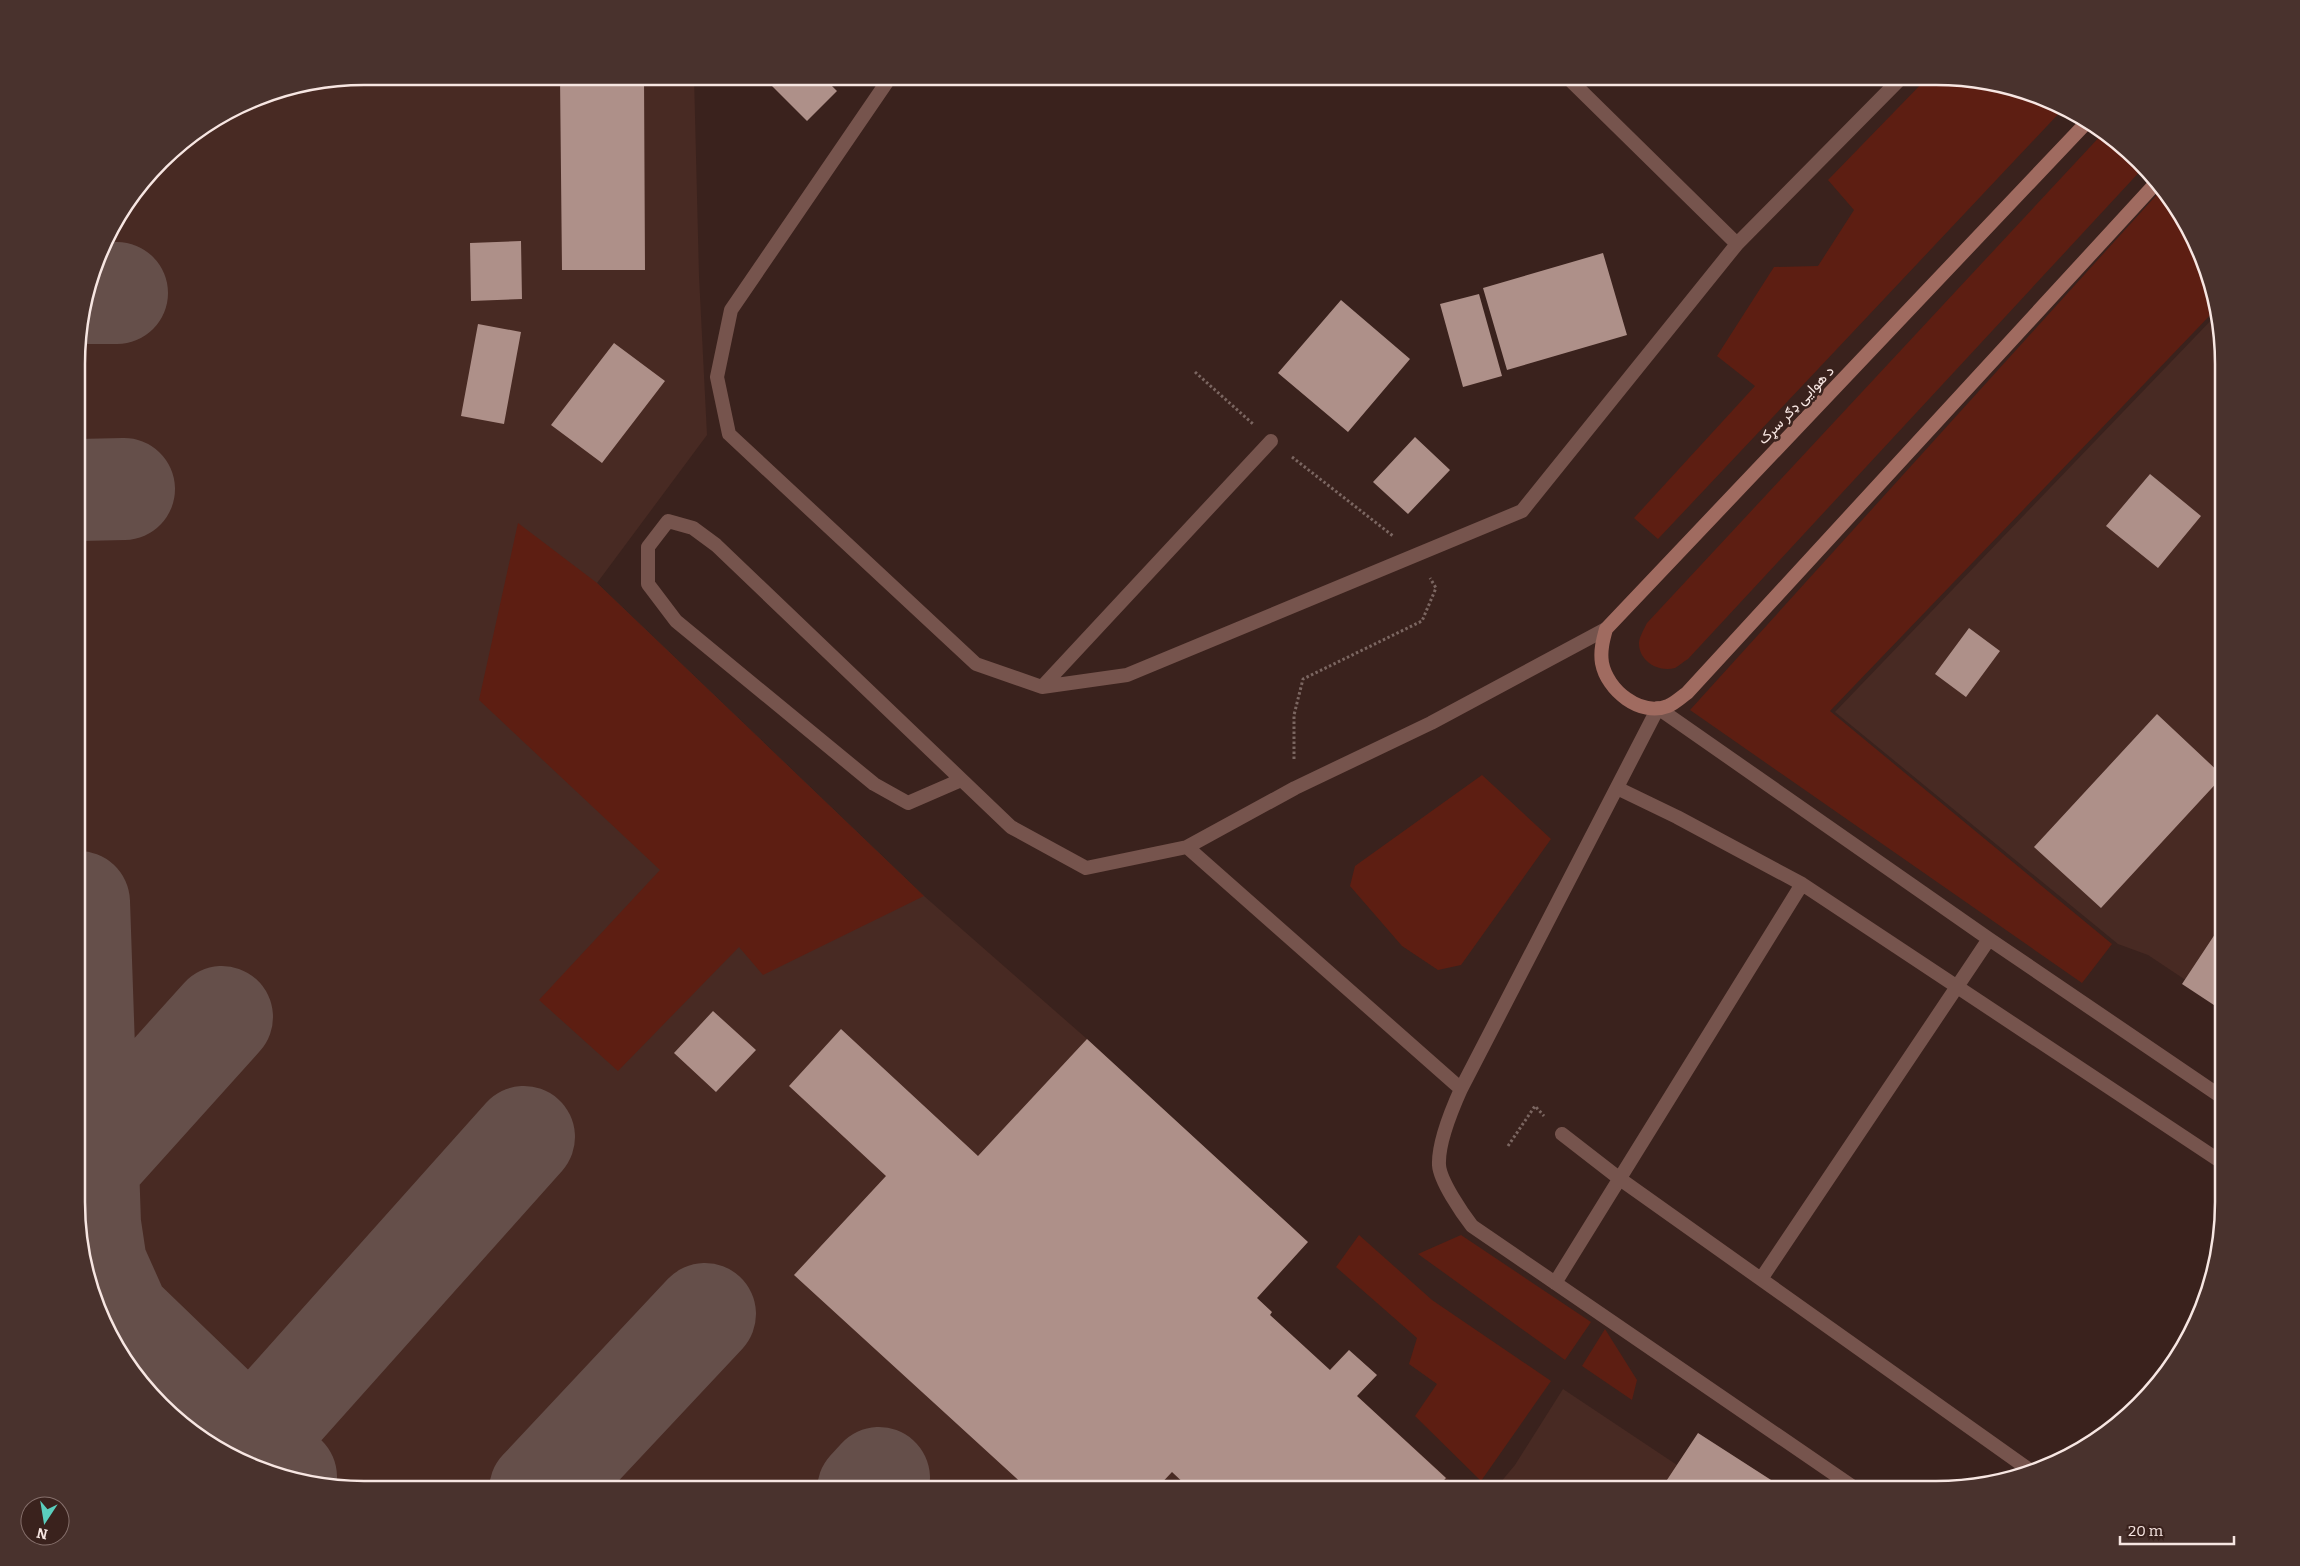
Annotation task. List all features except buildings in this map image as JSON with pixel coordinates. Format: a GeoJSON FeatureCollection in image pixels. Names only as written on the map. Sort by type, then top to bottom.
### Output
{"type":"FeatureCollection","features":[{"type":"Feature","properties":{"kind":"main road","name":"د هوایی ډګر سړک"},"geometry":{"type":"LineString","coordinates":[[1606,629],[2083,127]]}},
{"type":"Feature","properties":{"kind":"main road"},"geometry":{"type":"LineString","coordinates":[[1606,629],[1601,645],[1602,663],[1608,679],[1618,693],[1634,704],[1653,709],[1668,706],[1687,693],[2152,188]]}},
{"type":"Feature","properties":{"kind":"lane"},"geometry":{"type":"LineString","coordinates":[[882,85],[731,310],[716,377],[729,434],[976,664],[1042,687],[1127,675],[1522,511],[1737,244],[1894,85]]}},
{"type":"Feature","properties":{"kind":"lane"},"geometry":{"type":"LineString","coordinates":[[1575,85],[1737,244]]}},
{"type":"Feature","properties":{"kind":"lane"},"geometry":{"type":"LineString","coordinates":[[1042,687],[1272,441]]}},
{"type":"Feature","properties":{"kind":"lane"},"geometry":{"type":"LineString","coordinates":[[961,780],[908,803],[874,784],[676,621],[648,584],[648,546],[668,521],[693,528],[716,546],[1011,827],[1086,868],[1187,847],[1294,788],[1431,723],[1606,629]]}},
{"type":"Feature","properties":{"kind":"lane"},"geometry":{"type":"LineString","coordinates":[[1844,1481],[1472,1226],[1454,1201],[1439,1165],[1445,1132],[1461,1090],[1658,708],[1989,939],[2215,1093]]}},
{"type":"Feature","properties":{"kind":"lane"},"geometry":{"type":"LineString","coordinates":[[1617,788],[1677,817],[1802,884],[2215,1158]]}},
{"type":"Feature","properties":{"kind":"lane"},"geometry":{"type":"LineString","coordinates":[[1187,847],[1461,1090]]}},
{"type":"Feature","properties":{"kind":"lane"},"geometry":{"type":"LineString","coordinates":[[1555,1283],[1802,884]]}},
{"type":"Feature","properties":{"kind":"lane"},"geometry":{"type":"LineString","coordinates":[[1761,1279],[1989,939]]}},
{"type":"Feature","properties":{"kind":"lane"},"geometry":{"type":"LineString","coordinates":[[1562,1134],[1620,1179],[2025,1466]]}},
{"type":"Feature","properties":{"kind":"path"},"geometry":{"type":"LineString","coordinates":[[1195,372],[1272,441],[1416,555],[1436,588],[1422,621],[1303,678],[1294,715],[1294,788]]}},
{"type":"Feature","properties":{"kind":"path"},"geometry":{"type":"LineString","coordinates":[[1508,1146],[1535,1106],[1562,1134]]}},
{"type":"Feature","properties":{"kind":"shaded area"},"geometry":{"type":"Polygon","coordinates":[[[364,85],[694,85],[699,276],[707,435],[597,583],[924,896],[1087,1039],[1308,1242],[1257,1298],[1272,1312],[1270,1315],[1329,1370],[1349,1350],[1377,1375],[1357,1396],[1450,1481],[364,1481],[328,1479],[274,1466],[225,1444],[180,1412],[154,1386],[122,1341],[106,1309],[90,1256],[87,1238],[85,1202],[85,364],[90,310],[106,257],[132,209],[154,180],[180,154],[225,122],[257,106],[310,90],[328,87],[364,85]]]}},
{"type":"Feature","properties":{"kind":"shaded area"},"geometry":{"type":"Polygon","coordinates":[[[1920,85],[1972,87],[1990,90],[2026,100],[2059,114],[1658,539],[1634,518],[1755,386],[1717,356],[1774,267],[1818,266],[1854,210],[1828,180],[1920,85]]]}},
{"type":"Feature","properties":{"kind":"shaded area"},"geometry":{"type":"Polygon","coordinates":[[[2099,138],[2120,154],[2139,173],[1688,659],[1675,668],[1668,669],[1662,669],[1650,664],[1642,654],[1639,642],[1647,623],[2099,138]]]}},
{"type":"Feature","properties":{"kind":"shaded area"},"geometry":{"type":"Polygon","coordinates":[[[2157,194],[2178,225],[2194,257],[2211,315],[1830,711],[2112,944],[2082,983],[1690,710],[2157,194]]]}},
{"type":"Feature","properties":{"kind":"shaded area"},"geometry":{"type":"Polygon","coordinates":[[[2212,320],[2215,364],[2215,1000],[2148,955],[2118,944],[1835,712],[2212,320]]]}},
{"type":"Feature","properties":{"kind":"shaded area"},"geometry":{"type":"Polygon","coordinates":[[[518,523],[597,583],[924,896],[763,975],[739,947],[618,1071],[539,1000],[660,870],[479,700],[518,523]]]}},
{"type":"Feature","properties":{"kind":"shaded area"},"geometry":{"type":"Polygon","coordinates":[[[1482,775],[1551,839],[1461,965],[1438,970],[1402,946],[1350,886],[1355,866],[1482,775]]]}},
{"type":"Feature","properties":{"kind":"shaded area"},"geometry":{"type":"Polygon","coordinates":[[[1359,1235],[1432,1300],[1551,1381],[1481,1481],[1415,1416],[1437,1384],[1409,1364],[1417,1338],[1336,1267],[1359,1235]]]}},
{"type":"Feature","properties":{"kind":"shaded area"},"geometry":{"type":"Polygon","coordinates":[[[1461,1235],[1591,1322],[1565,1360],[1418,1254],[1461,1235]]]}},
{"type":"Feature","properties":{"kind":"shaded area"},"geometry":{"type":"Polygon","coordinates":[[[1605,1329],[1637,1380],[1632,1400],[1582,1366],[1605,1329]]]}},
{"type":"Feature","properties":{"kind":"shaded area"},"geometry":{"type":"Polygon","coordinates":[[[1563,1389],[1677,1465],[1698,1433],[1773,1481],[1502,1481],[1515,1465],[1563,1389]]]}},
{"type":"Feature","properties":{"kind":"taxiway"},"geometry":{"type":"LineString","coordinates":[[95,293],[117,293]]}},
{"type":"Feature","properties":{"kind":"taxiway"},"geometry":{"type":"LineString","coordinates":[[85,490],[124,489]]}},
{"type":"Feature","properties":{"kind":"taxiway"},"geometry":{"type":"LineString","coordinates":[[85,1169],[222,1017]]}},
{"type":"Feature","properties":{"kind":"taxiway"},"geometry":{"type":"LineString","coordinates":[[85,1078],[90,1224],[96,1264],[121,1320]]}},
{"type":"Feature","properties":{"kind":"taxiway"},"geometry":{"type":"LineString","coordinates":[[281,1409],[524,1137]]}},
{"type":"Feature","properties":{"kind":"taxiway"},"geometry":{"type":"LineString","coordinates":[[106,1308],[120,1317],[275,1466]]}},
{"type":"Feature","properties":{"kind":"taxiway"},"geometry":{"type":"LineString","coordinates":[[548,1481],[705,1314]]}},
{"type":"Feature","properties":{"kind":"taxiway"},"geometry":{"type":"LineString","coordinates":[[876,1481],[879,1478]]}}]}
